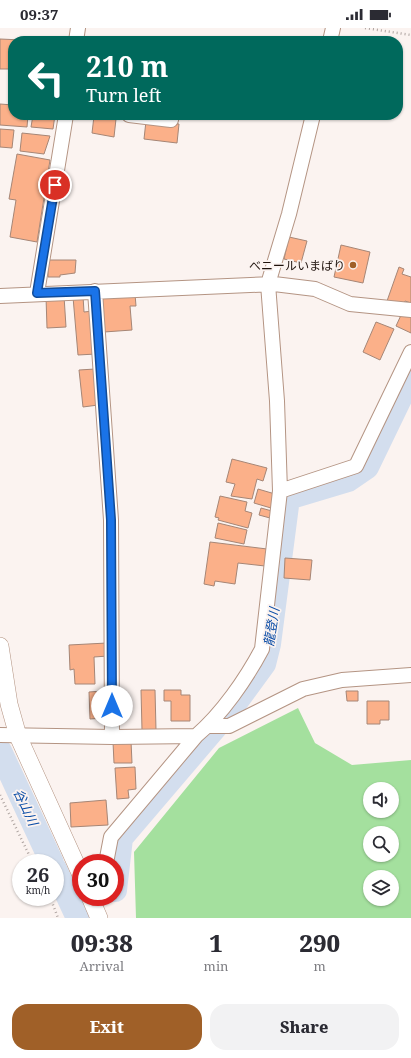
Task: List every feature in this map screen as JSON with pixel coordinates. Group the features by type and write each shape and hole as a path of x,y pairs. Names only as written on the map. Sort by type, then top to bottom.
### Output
{"street":[{"path":"37,293 65,120"},
{"path":"108,854 111,837 196,736 209,726 252,668 262,649 280,491 277,401 268,284 289,214 312,120"},
{"path":"0,296 37,293 268,284 315,289 350,304 411,310"},
{"path":"95,291 111,520 112,738"},
{"path":"280,491 356,466 411,352"},
{"path":"0,646 9,704 9,735 72,858"},
{"path":"209,726 229,726 303,689 311,687 342,680 411,676"},
{"path":"9,735 112,738 196,736"},
{"path":"94,906 99,918"}],"path":[{"path":"365,28 411,35"},
{"path":"0,795 29,854"},
{"path":"53,906 58,918"}],"green space":[{"path":"298,708 315,743 352,765 411,760 411,918 136,918 134,852 219,748"}],"building":[{"path":"0,39 8,39 8,69 0,69"},
{"path":"0,104 8,105 8,120 28,120 27,127 0,125"},
{"path":"32,120 54,120 53,129 31,127"},
{"path":"94,120 116,120 114,137 92,133"},
{"path":"146,121 179,124 177,143 144,139"},
{"path":"0,129 14,130 12,148 0,147"},
{"path":"22,133 50,136 44,154 20,151"},
{"path":"17,154 50,160 37,242 10,237 16,200 9,199"},
{"path":"289,237 307,241 301,263 284,259"},
{"path":"341,245 370,252 363,283 334,277"},
{"path":"48,260 76,260 75,273 60,275 60,277 48,277"},
{"path":"399,267 404,269 402,274 411,277 411,303 405,301 403,306 387,301"},
{"path":"135,294 136,306 130,306 132,330 104,332 102,297"},
{"path":"64,296 66,327 47,328 46,297"},
{"path":"83,296 84,312 93,311 96,354 78,355 73,297"},
{"path":"402,313 411,314 411,333 396,326"},
{"path":"376,322 394,329 380,360 363,352"},
{"path":"95,369 98,405 83,407 79,370"},
{"path":"232,459 267,468 263,481 257,479 252,499 231,496 235,484 226,482"},
{"path":"258,489 275,494 271,508 254,503"},
{"path":"220,496 247,502 245,511 252,513 248,528 218,520 219,518 215,517"},
{"path":"261,508 272,511 270,518 259,515"},
{"path":"218,523 247,530 244,544 215,538"},
{"path":"210,542 267,549 265,566 238,563 235,584 215,581 214,586 204,584"},
{"path":"285,558 312,560 310,580 284,578"},
{"path":"107,643 108,656 94,657 95,684 75,684 74,669 70,670 69,645"},
{"path":"141,690 155,690 156,730 142,730"},
{"path":"164,690 181,690 181,695 190,695 190,721 171,721 171,701 164,701"},
{"path":"103,691 104,718 90,719 89,692"},
{"path":"346,691 358,691 358,701 347,701"},
{"path":"367,701 389,701 389,720 380,720 380,724 367,724"},
{"path":"131,741 132,763 114,763 113,742"},
{"path":"135,767 136,789 128,790 129,798 117,799 115,768"},
{"path":"106,800 108,825 71,827 70,803"}],"waterway":[{"name":"龍登川","path":"119,854 121,838 231,709 264,664 269,644 288,498 348,480 367,467 411,376"},
{"name":"谷山川","path":"0,751 48,854"},
{"name":"谷山川","path":"64,888 78,918"}],"place":[{"name":"べニールいまばり","path":"353,265"}],"route":[{"path":"55,185 37,293 95,291 111,520 112,706"}]}
